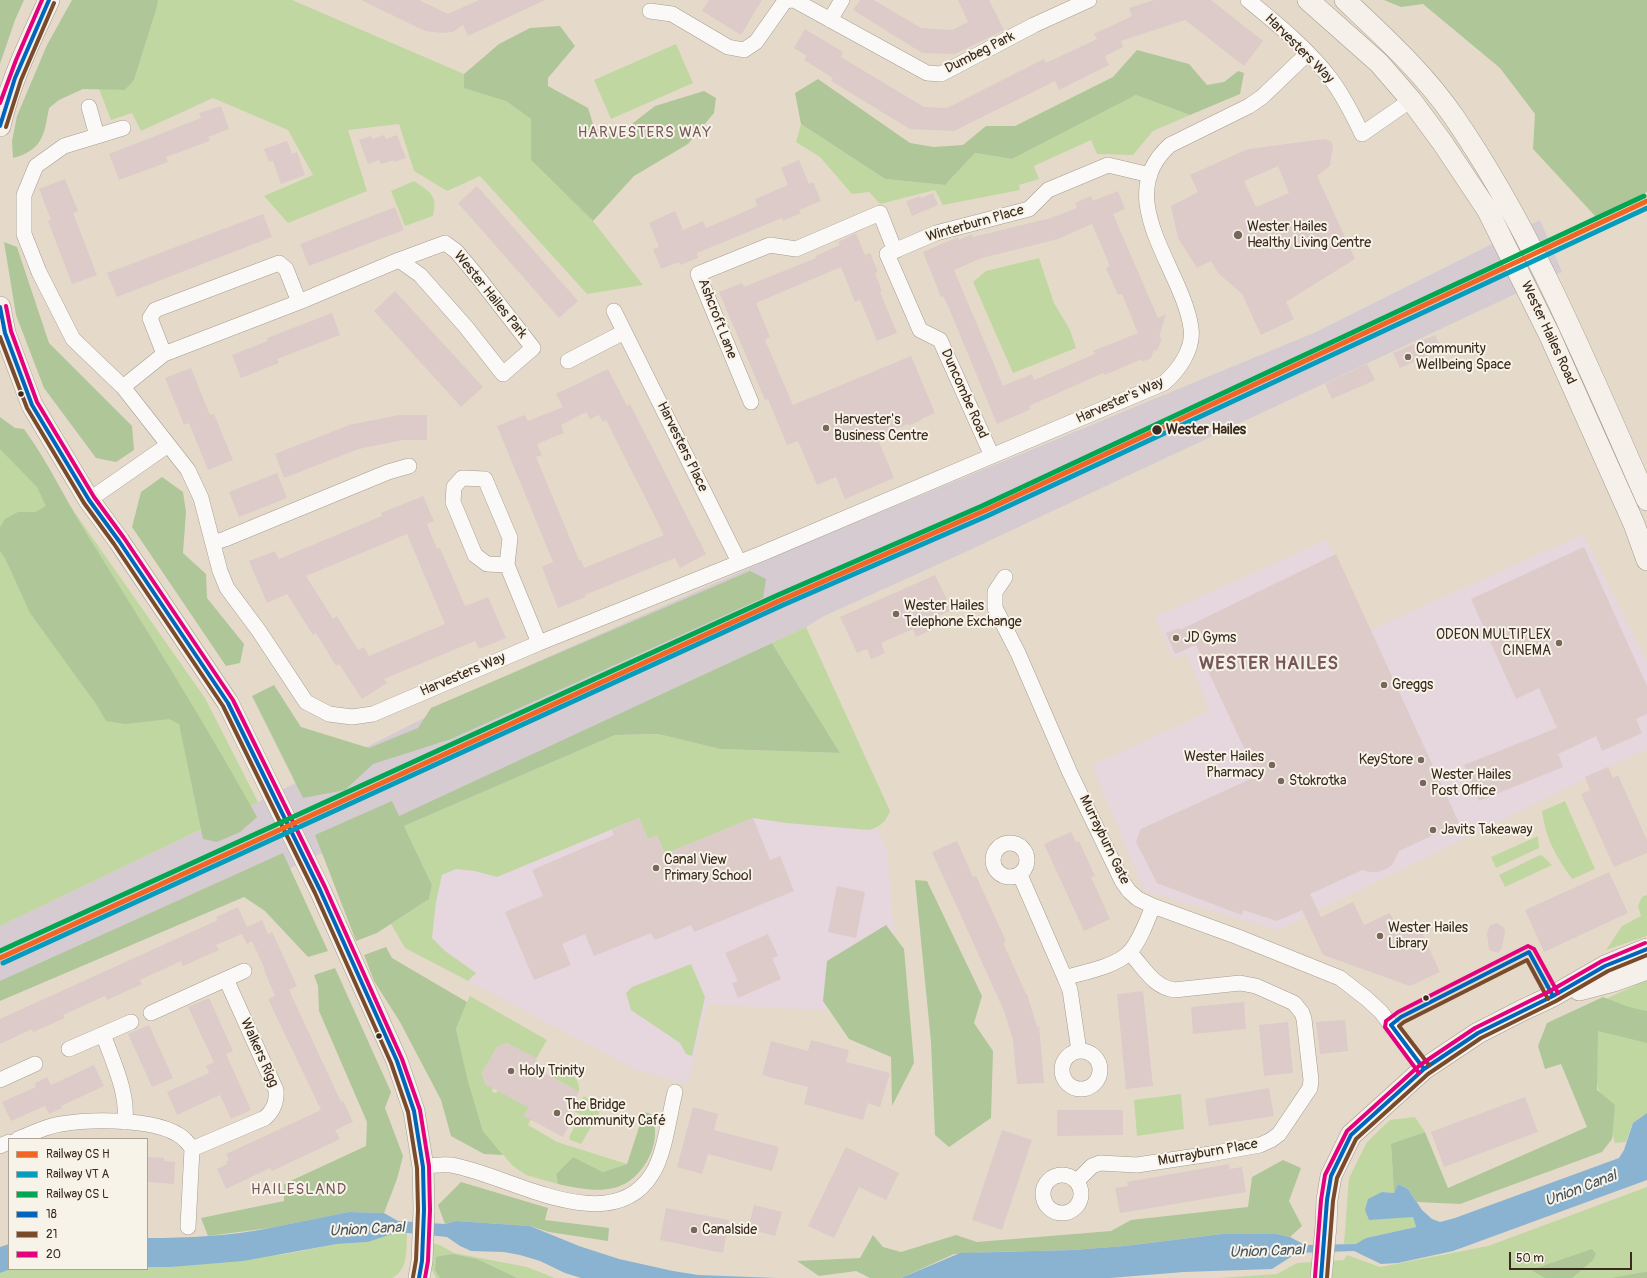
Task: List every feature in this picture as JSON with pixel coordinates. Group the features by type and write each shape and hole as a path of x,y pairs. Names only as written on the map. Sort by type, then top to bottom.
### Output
{"street":[{"path":"0,126 5,103 26,49 49,0"},
{"name":"Dumbeg Park","path":"650,11 672,14 728,47 744,50 756,42 784,1 792,0 926,73 941,74 1034,25 1089,0"},
{"path":"830,20 842,0"},
{"name":"Harvesters Way","path":"1248,0 1270,18 1330,78 1348,105 1362,134 1411,100"},
{"name":"Wester Hailes Road","path":"1308,0 1379,63 1411,100 1442,142 1488,211 1553,343 1634,524 1647,560"},
{"name":"Wester Hailes Road","path":"1345,0 1398,51 1430,86 1454,116 1508,203 1570,327 1647,500"},
{"name":"Harvester's Way","path":"792,540 1164,383 1175,374 1183,361 1189,346 1191,329 1186,308 1151,224 1147,208 1147,193 1150,175 1162,152 1170,145 1249,106 1262,97 1307,54"},
{"path":"1411,100 1430,86"},
{"path":"89,106 97,136"},
{"path":"123,128 64,146 36,166 24,195 24,234 39,272 72,339 123,387 188,470 201,498 213,542 225,539 390,478 409,466"},
{"name":"Winterburn Place","path":"891,253 936,234 1029,209 1048,190 1108,165 1150,175"},
{"name":"Ashcroft Lane","path":"751,402 698,274 770,245 796,248 880,213 891,253"},
{"name":"Wester Hailes Park","path":"123,387 164,354 299,302 399,260 445,243 456,251 477,276 533,348 503,374 466,327 420,275 399,260"},
{"name":"Duncombe Road","path":"891,253 920,330 940,340 992,456"},
{"path":"164,354 150,318 155,310 279,263 286,269 299,302"},
{"path":"0,307 5,333 32,405 89,500 124,548 228,704 320,890 397,1061 414,1111 424,1167 424,1210 420,1269"},
{"name":"Harvesters Place","path":"614,311 739,562"},
{"path":"568,361 624,332"},
{"path":"89,500 168,445"},
{"path":"507,565 487,564 475,555 453,502 454,486 462,478 485,479 510,538 507,565 539,643"},
{"name":"Harvesters Way","path":"213,542 220,571 227,588 259,631 306,702 329,714 352,717 373,714 539,643 792,540"},
{"name":"Murrayburn Gate","path":"1005,577 995,592 995,608 1018,653 1070,772 1122,881 1129,892 1138,899 1153,906 1238,937 1340,978 1381,1012 1424,1069"},
{"path":"1020,875 1070,990 1079,1051"},
{"path":"1065,978 1111,963 1129,952 1139,936 1153,906"},
{"path":"1321,1277 1327,1200 1331,1176 1351,1135 1424,1069 1478,1033 1553,996 1605,966 1647,949"},
{"name":"Murrayburn Place","path":"1077,1181 1092,1166 1100,1163 1137,1165 1260,1145 1279,1134 1310,1088 1311,1080 1304,1019 1302,1013 1294,1003 1256,986 1240,983 1174,990 1164,988 1155,983 1129,952"},
{"path":"1553,996 1616,980 1647,969"},
{"path":"151,1013 244,971"},
{"name":"Walkers Rigg","path":"192,1150 264,1118 271,1113 277,1098 276,1090 226,979"},
{"path":"70,1049 131,1022"},
{"path":"103,1034 121,1085 125,1104 125,1122"},
{"path":"0,1080 35,1064"},
{"path":"424,1167 442,1164 463,1168 532,1192 572,1202 598,1204 618,1200 641,1188 652,1175 658,1164 675,1092"},
{"path":"21,1138 59,1124 92,1120 143,1124 166,1129 187,1141 192,1150 188,1227"}],"shaded area":[{"path":"1540,220 1562,272 961,554 824,616 806,627 399,816 289,869 0,1000 0,926 258,802 523,668 806,543 1316,332"},
{"path":"1583,534 1647,662 1647,749 1278,930 1144,891 1092,765 1210,711 1186,653 1173,659 1155,617 1326,540 1370,630"},
{"name":"Canal View Primary School","path":"772,643 840,753 888,851 899,1014 707,1004 688,1084 637,1070 405,948 391,924 429,899 399,816"}],"green space":[{"path":"0,0 24,0 15,20 0,64"},
{"path":"72,0 158,0 134,80 125,90 83,89 59,100 49,108 43,134 36,146 31,151 13,158 12,141 17,116 47,45"},
{"path":"158,0 292,0 464,74 531,119 531,160 593,221 643,285 587,294 480,176 447,191 414,171 399,124 348,130 367,191 288,223 264,196 313,175 288,130 213,98 141,131 132,113 111,120 99,89 125,90 134,80"},
{"path":"1384,0 1647,0 1647,192 1596,217 1533,149 1535,114 1500,68 1423,4 1401,7"},
{"path":"560,26 575,46 548,78 548,86 588,108 594,127 606,134 620,133 655,106 704,91 716,98 714,113 688,144 634,176 593,221 531,160 531,119 506,101 464,88 464,74 499,44 530,28"},
{"path":"676,44 693,83 611,119 594,80"},
{"path":"1137,50 1189,64 1207,85 1224,82 1238,71 1244,73 1240,94 1190,115 1136,95 1012,159 975,153 945,185 885,179 801,124 795,93 818,79 910,143 934,147 963,145 986,126 1015,126 1113,77"},
{"path":"1136,95 1190,115 1153,131 1133,155 1097,154 1091,140 1034,166 1039,179 1019,185 1020,190 943,205 935,190 880,204 869,192 852,194 820,157 796,142 801,124 885,179 945,185 975,153 1012,159"},
{"path":"414,181 431,195 434,203 433,216 405,226 391,191"},
{"path":"4,242 17,247 49,343 132,426 134,450 116,462 96,458 44,388 16,315"},
{"path":"1039,258 1054,303 1070,330 1076,348 1013,373 973,282 986,271"},
{"path":"0,417 15,428 24,429 33,442 80,523 216,746 257,817 240,832 217,842 203,839 179,724 169,719 125,724 106,721 96,704 30,613 5,558 0,551 0,527 5,519 18,512 35,512 46,506 37,487 0,449"},
{"path":"0,427 28,446 205,698 258,802 0,926"},
{"path":"162,477 183,492 186,512 183,553 206,574 207,598 244,644 240,663 226,666 132,527 141,492"},
{"path":"750,571 766,579 763,598 451,739 373,764 345,790 303,798 252,696 274,685 301,727 369,748 418,728 431,708"},
{"path":"806,627 890,811 882,824 869,830 786,823 753,818 665,854 657,835 648,839 639,818 497,877 475,871 456,869 442,875 436,902 432,938 445,951 476,973 468,981 405,948 391,924 429,899 432,885 404,826 615,735 658,734 720,749 840,753 772,643"},
{"path":"772,643 840,753 720,749 658,734 615,735 404,826 432,885 429,899 377,933 356,941 315,835 392,801 399,816"},
{"path":"1565,801 1595,869 1572,879 1552,847 1546,831 1542,811"},
{"path":"1538,836 1539,848 1496,868 1491,857"},
{"path":"283,853 328,951 308,957 265,911 244,897 0,1001 0,981"},
{"path":"1540,855 1552,865 1505,887 1499,875"},
{"path":"915,880 927,881 982,996 974,1023 993,1051 991,1118 949,1147 935,1135 931,1042"},
{"path":"1647,895 1647,936 1606,950 1622,926 1641,916 1638,906 1642,897"},
{"path":"886,925 904,949 914,1063 892,1106 891,1057 849,1039 823,1001 827,961"},
{"path":"386,947 392,958 467,1002 456,1029 468,1081 483,1131 503,1155 484,1154 451,1136 441,1100 400,1022 374,981 364,955"},
{"path":"691,964 705,997 692,1056 686,1054 680,1043 631,1010 626,993 632,987"},
{"path":"335,968 391,1092 385,1108 403,1156 397,1179 384,1213 349,1212 270,1228 208,1236 201,1218 284,1201 284,1184 366,1146 367,1122 319,1011 318,986 314,975"},
{"path":"1647,980 1647,1113 1633,1123 1626,1142 1615,1143 1575,1013"},
{"path":"470,996 547,1040 536,1059 507,1043 497,1047 482,1073 485,1084 493,1088 492,1091 495,1093 499,1091 536,1095 524,1116 531,1119 528,1125 557,1142 627,1164 603,1172 573,1157 556,1174 558,1184 526,1175 511,1164 483,1131 468,1081 456,1029"},
{"path":"1603,997 1629,1007 1647,1011 1647,1043 1598,1031 1597,1090 1615,1105 1612,1139 1602,1152 1460,1204 1417,1202 1408,1189 1398,1184 1394,1193 1391,1144 1425,1132 1448,1188 1587,1127 1561,1064 1545,1069 1538,1046 1547,1023"},
{"path":"556,1064 576,1078 579,1086 579,1092 550,1076"},
{"path":"1181,1094 1184,1129 1137,1136 1134,1100"},
{"path":"584,1096 602,1108 581,1144 570,1140 569,1137 581,1115 574,1111"},
{"path":"644,1112 651,1114 655,1129 655,1138 651,1153 643,1167 634,1178 623,1185 600,1190 558,1184 556,1174 573,1157 603,1172 627,1164"},
{"path":"1415,1117 1425,1132 1391,1145 1394,1193 1382,1192 1365,1210 1367,1214 1413,1217 1416,1227 1366,1238 1357,1244 1344,1244 1349,1178 1367,1142 1390,1120"},
{"path":"1283,1160 1301,1168 1289,1201 1302,1226 1290,1237 1277,1234 1222,1234 1125,1246 1073,1250 954,1254 901,1278 870,1278 856,1271 819,1276 797,1261 860,1258 873,1235 883,1247 901,1252 956,1235 977,1242 1111,1231 1131,1220 1248,1207 1252,1177"},
{"path":"461,1182 548,1208 545,1220 609,1228 608,1241 549,1232 530,1226 456,1221 445,1224 438,1205"},
{"path":"1647,1187 1647,1278 1218,1278 1277,1274 1297,1263 1344,1260 1347,1255 1380,1267 1488,1246"},
{"path":"397,1232 407,1233 406,1258 401,1270 392,1278 0,1278 0,1273 8,1270 148,1270 148,1267 171,1267 286,1254 337,1244 368,1242"},
{"path":"432,1243 440,1245 454,1253 527,1267 555,1278 436,1278 432,1270"},
{"path":"1592,1249 1596,1254 1593,1260 1572,1278 1545,1278 1531,1270"},
{"path":"452,1254 477,1259 517,1278 440,1278 435,1270 436,1257"},
{"path":"1647,1272 1647,1278 1611,1278"}],"water":[{"name":"Union Canal","path":"1647,1113 1647,1180 1453,1251 1398,1263 1381,1264 1354,1251 1297,1253 1272,1269 1184,1272 1110,1278 901,1278 960,1253 1073,1250 1125,1246 1222,1234 1277,1234 1290,1237 1305,1245 1356,1244 1366,1238 1416,1227 1413,1217 1369,1220 1365,1210 1368,1199 1382,1192 1394,1193 1398,1184 1408,1189 1422,1210 1432,1219 1440,1222 1455,1218 1619,1158 1624,1150 1633,1123"},
{"name":"Union Canal","path":"349,1212 384,1213 398,1221 445,1224 456,1221 530,1226 579,1246 619,1259 673,1271 698,1275 777,1278 581,1278 565,1273 540,1261 520,1255 504,1252 471,1251 460,1246 447,1237 398,1232 368,1242 337,1244 243,1261 171,1267 148,1267 148,1238 224,1235 270,1228"},
{"path":"8,1244 8,1270 0,1273 0,1247"}],"building":[{"path":"361,0 419,0 448,14 479,0 545,0 468,36 463,25 453,32 442,33 425,31"},
{"path":"709,0 762,0 741,35 702,11"},
{"path":"860,0 874,0 921,28 952,30 968,22 958,0 989,0 1004,30 955,54 922,53 853,10"},
{"path":"1154,0 1211,0 1263,41 1244,66 1185,20 1121,41 1123,47 1105,56 1109,65 1059,90 1055,81 954,131 910,129 831,81 833,78 804,60 807,56 794,48 805,29 843,52 841,57 924,107 947,108 1044,59 1046,63 1097,39 1094,34 1132,16 1129,8"},
{"path":"221,106 229,129 208,137 210,141 166,157 168,162 119,180 109,154 201,118 199,113"},
{"path":"384,135 386,139 397,135 406,158 381,164 379,160 368,164 359,140 371,136 372,139"},
{"name":"Wester Hailes Healthy Living Centre","path":"1324,139 1331,141 1333,146 1330,166 1317,176 1355,259 1286,302 1294,319 1261,335 1242,294 1218,273 1211,261 1197,268 1178,238 1171,206 1198,192 1190,175 1249,149","holes":["1278,166 1289,193 1256,207 1244,181"]},
{"path":"287,141 292,154 297,152 305,175 281,184 273,161 269,162 264,149"},
{"path":"799,160 809,184 813,182 821,201 799,210 801,213 783,221 782,218 697,253 698,258 680,265 679,262 661,269 653,249 659,247 649,223 675,211 683,230 703,221 706,228 737,215 757,206 755,199 788,185 781,168"},
{"path":"65,179 78,211 73,213 97,275 72,284 48,221 51,220 39,189"},
{"path":"477,186 578,301 559,318 458,203"},
{"path":"1118,191 1125,209 1113,214 1158,318 1166,314 1159,337 1162,338 1157,351 1154,350 1151,358 1142,362 1142,359 1105,375 1103,373 1029,406 1031,409 997,424 948,306 943,296 941,297 923,252 958,237 959,240 972,234 973,237 1051,218 1077,208 1075,203 1091,196 1093,201","holes":["1092,224 1110,266 1106,268 1118,295 1122,294 1138,333 1093,351 1095,354 1034,380 1032,374 1003,386 954,270 982,258 1058,239"]},
{"path":"933,193 938,205 912,216 906,201 920,196 921,198"},
{"path":"395,207 404,230 309,266 300,244"},
{"path":"263,214 272,237 117,297 107,273"},
{"path":"856,233 865,255 870,253 878,272 875,273 882,291 880,292 897,333 877,341 860,300 855,302 841,267 756,303 770,337 765,340 793,405 911,356 935,413 908,426 908,424 877,437 894,478 845,499 836,477 817,485 798,441 787,445 768,399 765,400 719,292 742,283 744,287 816,258 815,256 840,245 838,242"},
{"path":"395,291 483,387 461,407 374,311"},
{"path":"332,313 340,335 277,359 279,363 241,378 232,355 268,341 267,338"},
{"path":"1435,335 1442,349 1400,368 1393,353"},
{"path":"1367,364 1375,380 1332,399 1325,384"},
{"path":"191,368 210,415 214,414 233,460 208,470 189,423 184,425 165,378"},
{"path":"608,369 627,406 630,404 706,554 680,568 675,558 585,595 586,597 558,608 542,567 553,562 497,426 525,415 528,421 563,407 556,394","holes":["586,412 590,419 599,415 603,422 606,420 664,535 584,568 581,560 579,560 536,457 542,455 537,444 564,433 561,425"]},
{"path":"399,415 427,415 427,440 402,440 359,449 284,478 275,454 349,425"},
{"path":"277,473 287,498 239,517 229,492"},
{"path":"423,496 434,521 427,524 437,549 440,548 465,606 488,597 506,638 479,649 475,641 384,679 387,683 362,699 339,664 336,666 316,633 313,635 287,594 267,603 249,561 275,551 279,559 382,516 381,513","holes":["407,534 445,624 369,656 364,647 358,650 337,616 333,619 306,576"]},
{"name":"ODEON MULTIPLEX CINEMA","path":"1584,547 1647,686 1647,714 1636,719 1642,733 1602,751 1596,736 1558,754 1563,767 1479,801 1464,765 1557,728 1539,688 1516,699 1471,599"},
{"path":"1336,554 1459,823 1399,851 1392,865 1386,869 1378,872 1362,870 1310,894 1321,917 1353,902 1364,925 1390,913 1401,935 1419,926 1440,972 1410,986 1323,955 1302,910 1277,921 1243,910 1242,915 1157,883 1136,842 1141,829 1257,776 1196,645 1175,654 1166,633 1179,628 1180,630"},
{"name":"Wester Hailes Telephone Exchange","path":"935,575 952,610 927,621 931,630 916,637 913,629 881,643 885,653 871,659 867,649 857,653 840,617"},
{"path":"1608,767 1613,778 1618,775 1647,840 1647,853 1614,867 1581,794 1590,790 1585,777"},
{"path":"639,818 648,839 657,835 665,854 753,818 770,860 780,856 794,891 694,932 691,925 655,940 651,933 594,956 585,934 562,944 571,965 534,980 505,912 543,896 532,870 614,835 612,830"},
{"path":"1071,832 1076,842 1079,841 1095,876 1091,877 1110,919 1084,931 1044,844"},
{"path":"957,841 973,877 976,876 1006,941 1003,943 1027,994 1037,1027 1039,1026 1044,1083 1017,1084 1013,1040 1004,1011 932,852"},
{"path":"1609,872 1628,913 1544,952 1525,910"},
{"path":"837,886 865,892 856,938 828,932"},
{"path":"238,907 247,927 262,920 268,934 272,932 297,986 289,990 341,1102 343,1101 353,1122 335,1130 340,1139 272,1171 270,1168 226,1189 217,1169 227,1164 226,1162 229,1160 226,1154 321,1110 268,999 275,996 252,941 247,944 242,934 216,945 219,950 183,966 181,961 140,980 142,984 107,1000 105,996 63,1015 65,1018 33,1032 32,1029 0,1044 0,1019 218,920 216,917"},
{"path":"1497,923 1505,930 1502,948 1498,953 1489,950 1487,933 1490,925"},
{"path":"768,934 778,956 772,958 781,979 738,998 732,983 738,981 725,953"},
{"path":"1143,991 1153,1086 1126,1089 1117,994"},
{"path":"209,998 233,1051 226,1054 251,1110 231,1119 220,1095 177,1115 167,1092 209,1073 206,1066 214,1062 188,1007"},
{"path":"1244,1002 1246,1029 1193,1034 1191,1007"},
{"path":"1345,1020 1348,1051 1320,1054 1316,1022"},
{"path":"1288,1022 1293,1073 1264,1076 1259,1025"},
{"path":"149,1025 173,1078 152,1087 128,1034"},
{"path":"811,1040 849,1050 846,1062 890,1073 880,1107 868,1103 863,1120 804,1104 808,1087 762,1075 771,1041 808,1051"},
{"path":"507,1043 536,1058 539,1070 579,1092 568,1112 574,1116 563,1137 524,1116 529,1108 485,1084 482,1073 497,1047"},
{"path":"94,1065 104,1086 61,1106 62,1108 49,1114 45,1106 11,1121 2,1102 36,1087 35,1083 47,1077 51,1085"},
{"path":"1269,1088 1274,1116 1209,1126 1205,1099"},
{"path":"1525,1097 1538,1132 1444,1167 1431,1132"},
{"path":"693,1107 718,1114 714,1130 779,1147 772,1171 708,1154 702,1174 677,1167"},
{"path":"1057,1110 1123,1110 1123,1135 1057,1136"},
{"path":"1002,1130 1032,1140 1002,1230 972,1220"},
{"path":"846,1147 899,1173 886,1200 859,1187 834,1238 808,1226"},
{"path":"148,1157 164,1158 164,1161 175,1162 174,1184 148,1182"},
{"path":"1229,1164 1230,1169 1242,1167 1246,1192 1120,1213 1115,1188 1128,1186 1127,1182"},
{"path":"754,1205 782,1212 775,1236 748,1229"},
{"name":"Canalside","path":"666,1208 729,1220 723,1253 660,1240"}],"transit line":[{"name":"20","path":"0,103 16,60 42,0"},
{"name":"18","path":"0,126 15,78 49,0"},
{"name":"21","path":"6,127 21,80 54,3"},
{"path":"0,951 778,595 982,506 1644,196"},
{"path":"0,958 781,600 984,511 1647,201"},
{"path":"3,963 783,605 987,516 1647,208"},
{"name":"20","path":"6,306 11,331 37,402 94,497 124,538 233,700 325,887 402,1059 420,1110 429,1166 430,1210 428,1261 425,1278"},
{"name":"18","path":"0,307 5,333 32,405 89,500 119,541 228,703 320,890 397,1061 414,1111 423,1167 424,1210 422,1261 419,1278"},
{"name":"21","path":"0,337 27,408 84,503 114,544 223,706 315,893 391,1063 408,1112 417,1168 418,1210 416,1260 413,1277"},
{"name":"20","path":"1315,1277 1321,1200 1325,1175 1347,1131 1420,1065 1475,1028 1550,991 1602,961 1645,943"},
{"name":"20","path":"1419,1073 1385,1027 1386,1021 1398,1012 1528,946 1534,949 1558,993"},
{"name":"18","path":"1321,1278 1327,1200 1331,1176 1351,1135 1424,1069 1478,1033 1553,996 1605,966 1647,949"},
{"name":"18","path":"1424,1069 1391,1025 1401,1017 1529,952 1553,996"},
{"name":"21","path":"1327,1278 1333,1201 1337,1178 1356,1139 1428,1074 1481,1038 1556,1001 1608,971 1647,955"},
{"name":"21","path":"1429,1065 1399,1026 1404,1022 1527,960 1548,999"}],"place":[{"name":"Wester Hailes Healthy Living Centre","path":"1238,235"},
{"name":"Community Wellbeing Space","path":"1408,357"},
{"name":"Harvester's Business Centre","path":"826,428"},
{"name":"Wester Hailes","path":"1157,430"},
{"name":"Wester Hailes Telephone Exchange","path":"896,614"},
{"name":"JD Gyms","path":"1176,638"},
{"name":"ODEON MULTIPLEX CINEMA","path":"1559,643"},
{"name":"Greggs","path":"1384,685"},
{"name":"KeyStore","path":"1421,760"},
{"name":"Wester Hailes Pharmacy","path":"1272,765"},
{"name":"Stokrotka","path":"1281,781"},
{"name":"Wester Hailes Post Office","path":"1423,783"},
{"name":"Javits Takeaway","path":"1433,830"},
{"name":"Canal View Primary School","path":"656,868"},
{"name":"Wester Hailes Library","path":"1380,936"},
{"name":"Holy Trinity","path":"511,1071"},
{"name":"The Bridge Community Café","path":"557,1113"},
{"name":"Canalside","path":"694,1230"}],"district":[{"name":"HARVESTERS WAY","path":"645,133"},
{"name":"WESTER HAILES","path":"1269,664"},
{"name":"HAILESLAND","path":"299,1190"}]}
